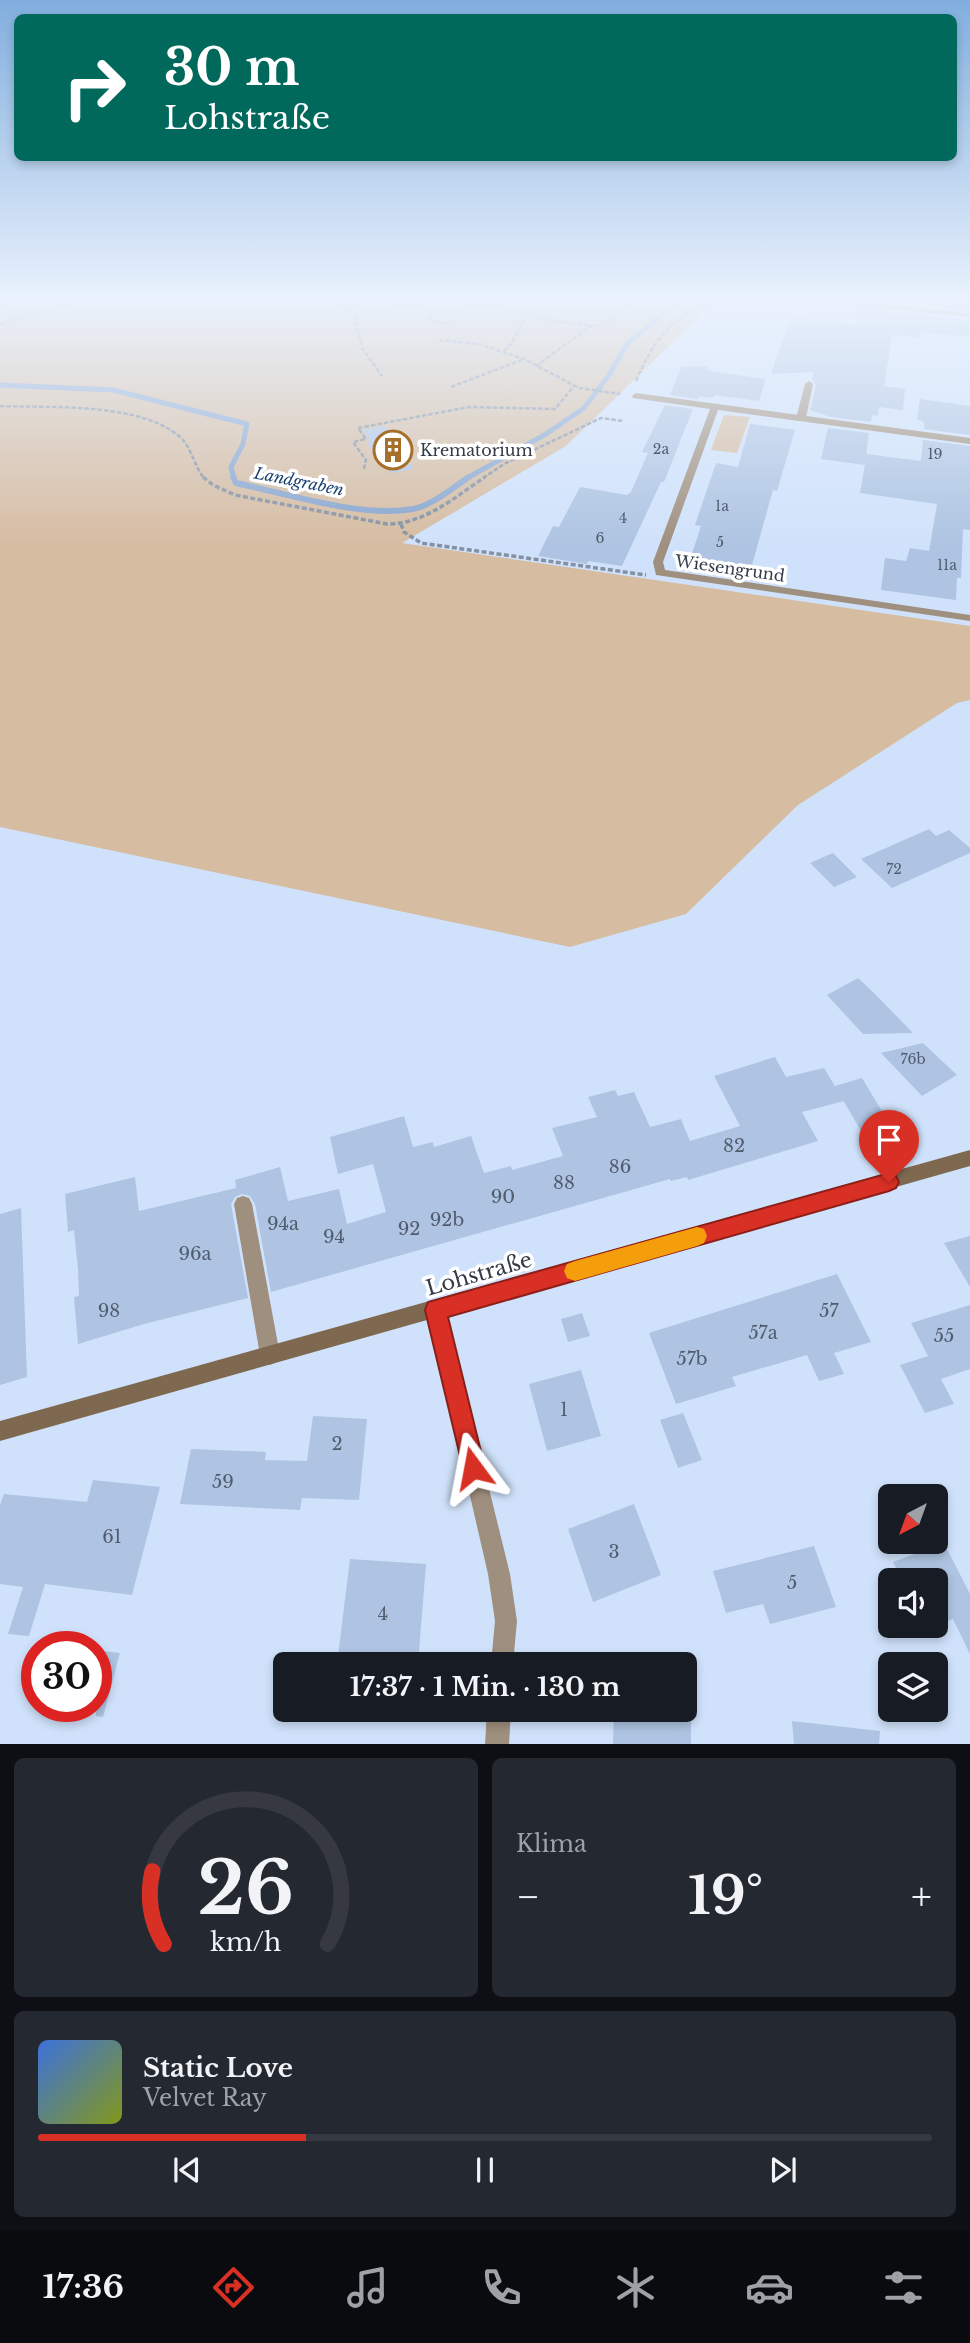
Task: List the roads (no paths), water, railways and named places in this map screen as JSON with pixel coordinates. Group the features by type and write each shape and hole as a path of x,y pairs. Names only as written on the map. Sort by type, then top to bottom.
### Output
{"main road":[{"name":"Lohstraße","path":"0,1431 970,1158"}],"street":[{"path":"802,418 808,384"},
{"path":"636,396 970,441"},
{"name":"Wiesengrund","path":"715,406 658,562 660,573 970,618"},
{"path":"243,1204 270,1355"},
{"path":"436,1310 499,1574 506,1621 503,1652"},
{"path":"496,1744 498,1722"}],"waterway":[{"name":"Landgraben","path":"467,478 546,434 584,408 603,383"},
{"name":"Landgraben","path":"0,385 113,390 247,424 243,444 231,467 234,478"},
{"name":"Landgraben","path":"233,477 236,483 324,504 392,511 428,504 469,477"}],"place":[{"name":"Krematorium","path":"393,450"}]}
